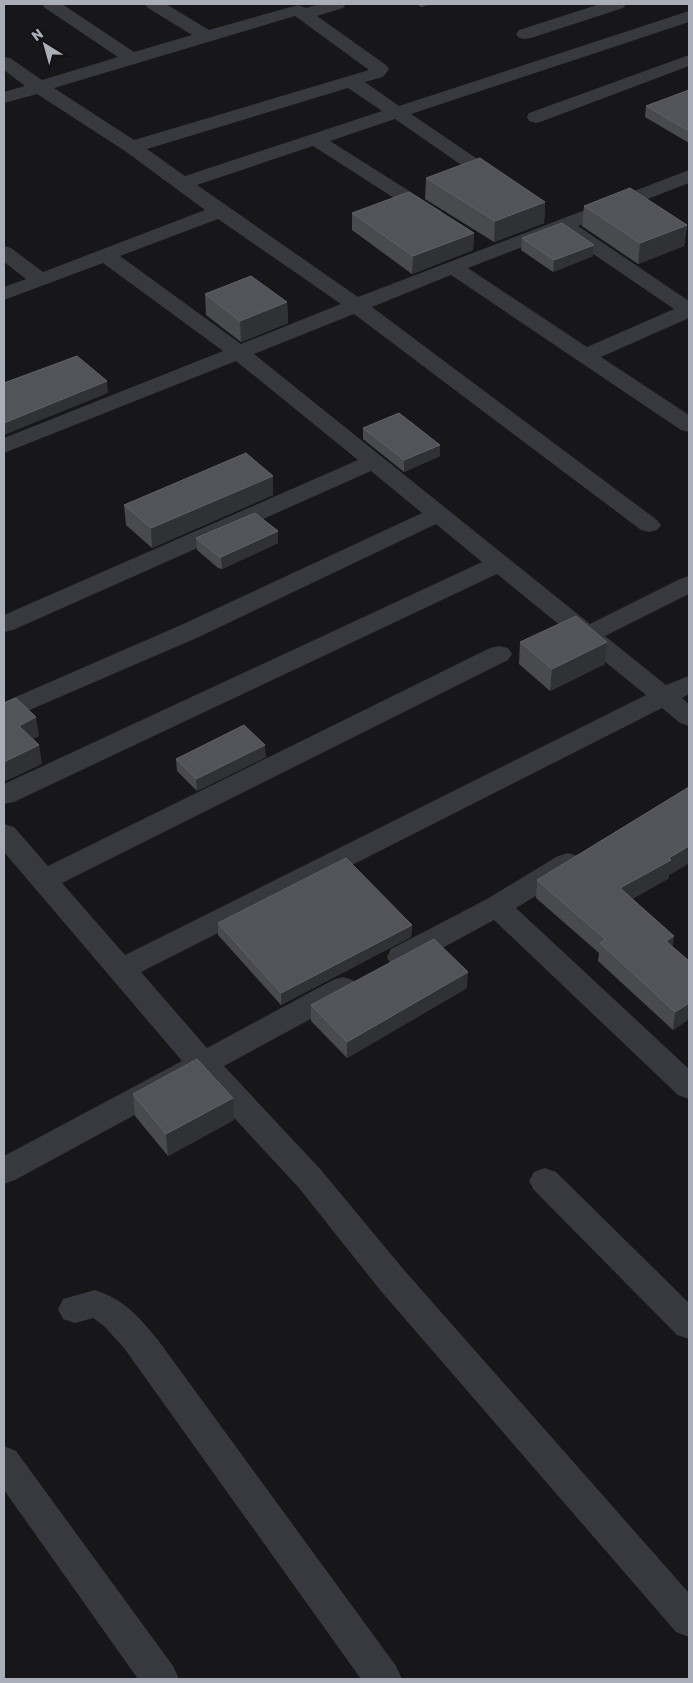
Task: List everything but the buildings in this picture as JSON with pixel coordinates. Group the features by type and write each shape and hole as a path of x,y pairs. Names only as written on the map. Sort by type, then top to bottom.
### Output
{"street":[{"path":"51,4 132,59"},
{"path":"154,4 207,36"},
{"path":"4,98 38,86 297,9 337,4"},
{"path":"525,34 617,4"},
{"path":"132,147 377,73 380,69 297,9"},
{"path":"183,183 689,16"},
{"path":"536,117 689,60"},
{"path":"4,62 132,147 220,211 356,305 649,525"},
{"path":"351,81 515,192"},
{"path":"314,139 452,226"},
{"path":"4,446 453,267 484,246 554,219 689,176"},
{"path":"4,294 220,211"},
{"path":"554,219 689,310"},
{"path":"4,252 41,280"},
{"path":"105,255 238,352 689,717"},
{"path":"453,267 689,426"},
{"path":"585,356 689,310"},
{"path":"4,624 374,462"},
{"path":"4,712 190,630 438,514"},
{"path":"4,796 498,564"},
{"path":"588,635 689,584"},
{"path":"44,880 499,654"},
{"path":"120,970 689,684"},
{"path":"4,834 202,1063 310,1179 392,1280 689,1620"},
{"path":"4,1171 497,906 589,850"},
{"path":"497,906 689,1087"},
{"path":"545,1181 689,1325"},
{"path":"75,1309 93,1304 103,1308 118,1319 146,1350 383,1679"},
{"path":"4,1462 160,1679"}]}
